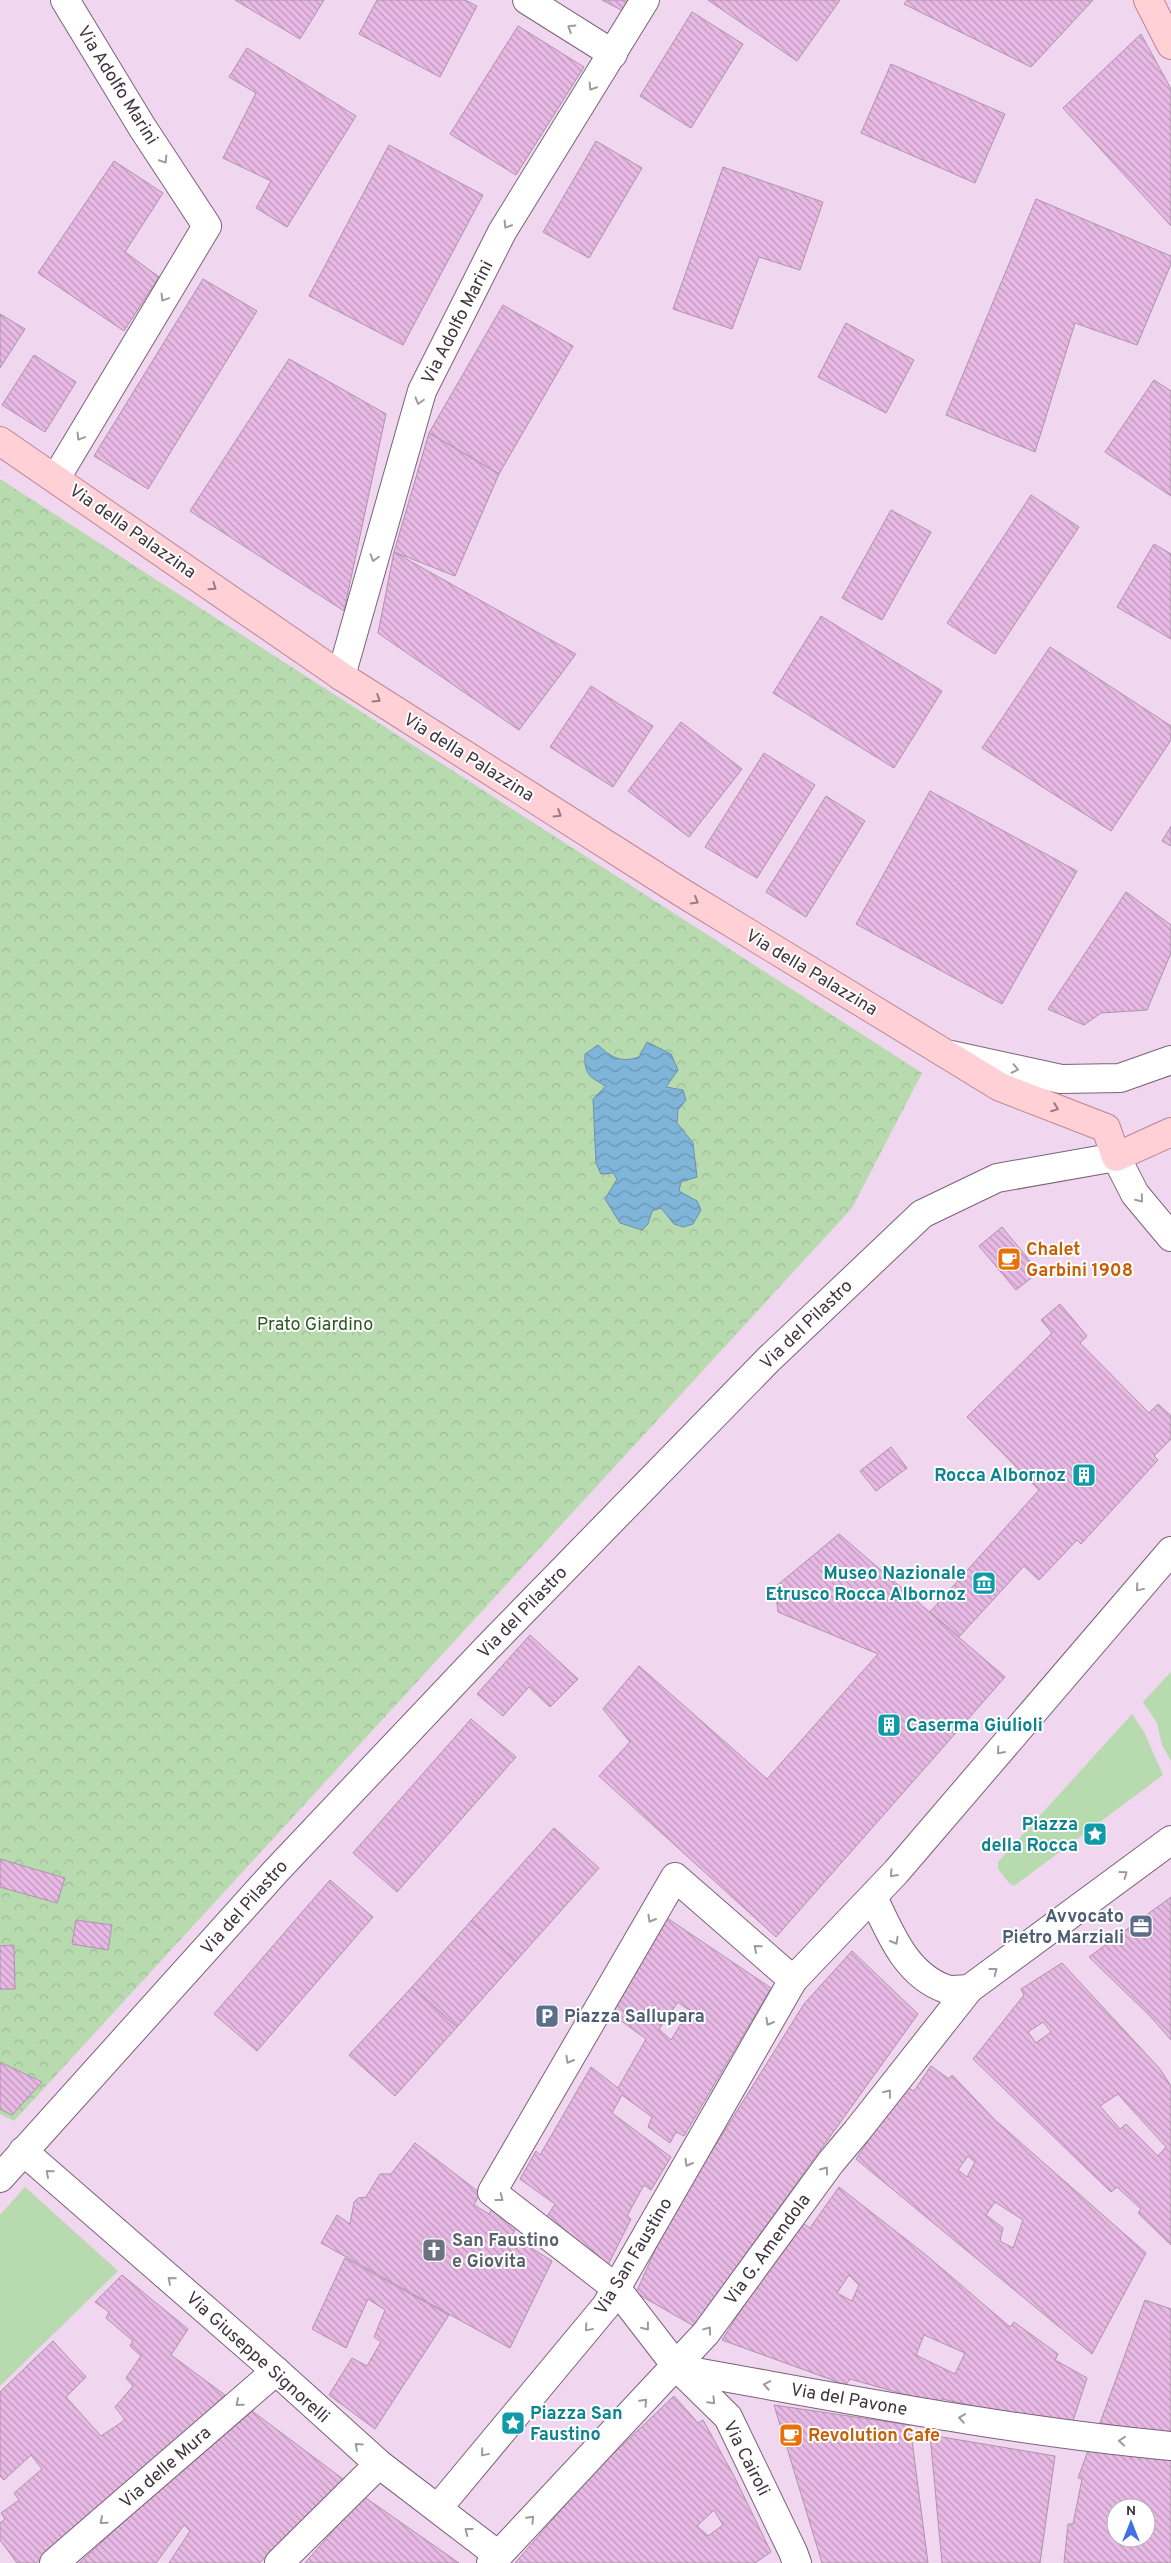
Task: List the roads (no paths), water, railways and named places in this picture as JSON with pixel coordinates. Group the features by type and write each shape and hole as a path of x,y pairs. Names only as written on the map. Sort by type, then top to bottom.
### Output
{"main road":[{"path":"1148,0 1171,45"},
{"name":"Via della Palazzina","path":"0,441 341,676 681,892 1000,1087 1106,1128 1116,1157"},
{"path":"1116,1157 1171,1132"}],"street":[{"name":"Via Adolfo Marini","path":"56,478 207,226 142,127 65,0"},
{"path":"527,0 613,54"},
{"name":"Via Adolfo Marini","path":"341,676 422,391 502,232 645,0"},
{"name":"Via della Palazzina","path":"950,1055 1061,1079 1120,1078 1171,1060"},
{"path":"1116,1157 1135,1194 1171,1237"},
{"name":"Via del Pilastro","path":"0,2178 12,2155 276,1871 487,1648 769,1359 922,1214 997,1178 1116,1157"},
{"path":"494,2559 677,2367 616,2288 492,2192 676,1877 793,1980 873,1898 1171,1551"},
{"path":"873,1898 895,1943 917,1973 947,1990 969,1989 1171,1840"},
{"name":"Via San Faustino","path":"438,2508 606,2306 793,1980"},
{"name":"Via G. Amendola","path":"677,2367 706,2333 830,2162 858,2131 969,1989"},
{"name":"Via Giuseppe Signorelli","path":"12,2155 276,2372 379,2464 438,2508 494,2559"},
{"name":"Via del Pavone","path":"677,2367 695,2372 1062,2435 1171,2446"},
{"name":"Via Cairoli","path":"677,2367 728,2417 789,2559"},
{"name":"Via delle Mura","path":"54,2563 276,2372"},
{"path":"279,2563 379,2464"}],"water":[{"path":"647,1042 671,1054 678,1070 666,1087 683,1090 686,1100 678,1110 677,1123 693,1143 697,1177 681,1182 679,1191 697,1201 701,1210 693,1224 683,1227 674,1224 661,1208 652,1211 648,1224 642,1230 620,1223 605,1199 617,1179 613,1173 601,1174 596,1163 593,1099 606,1086 595,1080 587,1071 585,1054 598,1045 617,1058 633,1059 639,1057"}],"place":[{"name":"Chalet Garbini 1908","path":"1009,1259"},
{"name":"Rocca Albornoz","path":"1084,1475"},
{"name":"Museo Nazionale Etrusco Rocca Albornoz","path":"984,1583"},
{"name":"Caserma Giulioli","path":"889,1725"},
{"name":"Piazza della Rocca","path":"1095,1834"},
{"name":"Avvocato Pietro Marziali","path":"1141,1926"},
{"name":"Piazza Sallupara","path":"547,2016"},
{"name":"San Faustino e Giovita","path":"434,2250"},
{"name":"Piazza San Faustino","path":"513,2423"},
{"name":"Revolution Cafe","path":"791,2435"}],"park label":[{"name":"Prato Giardino","path":"315,1324"}]}
